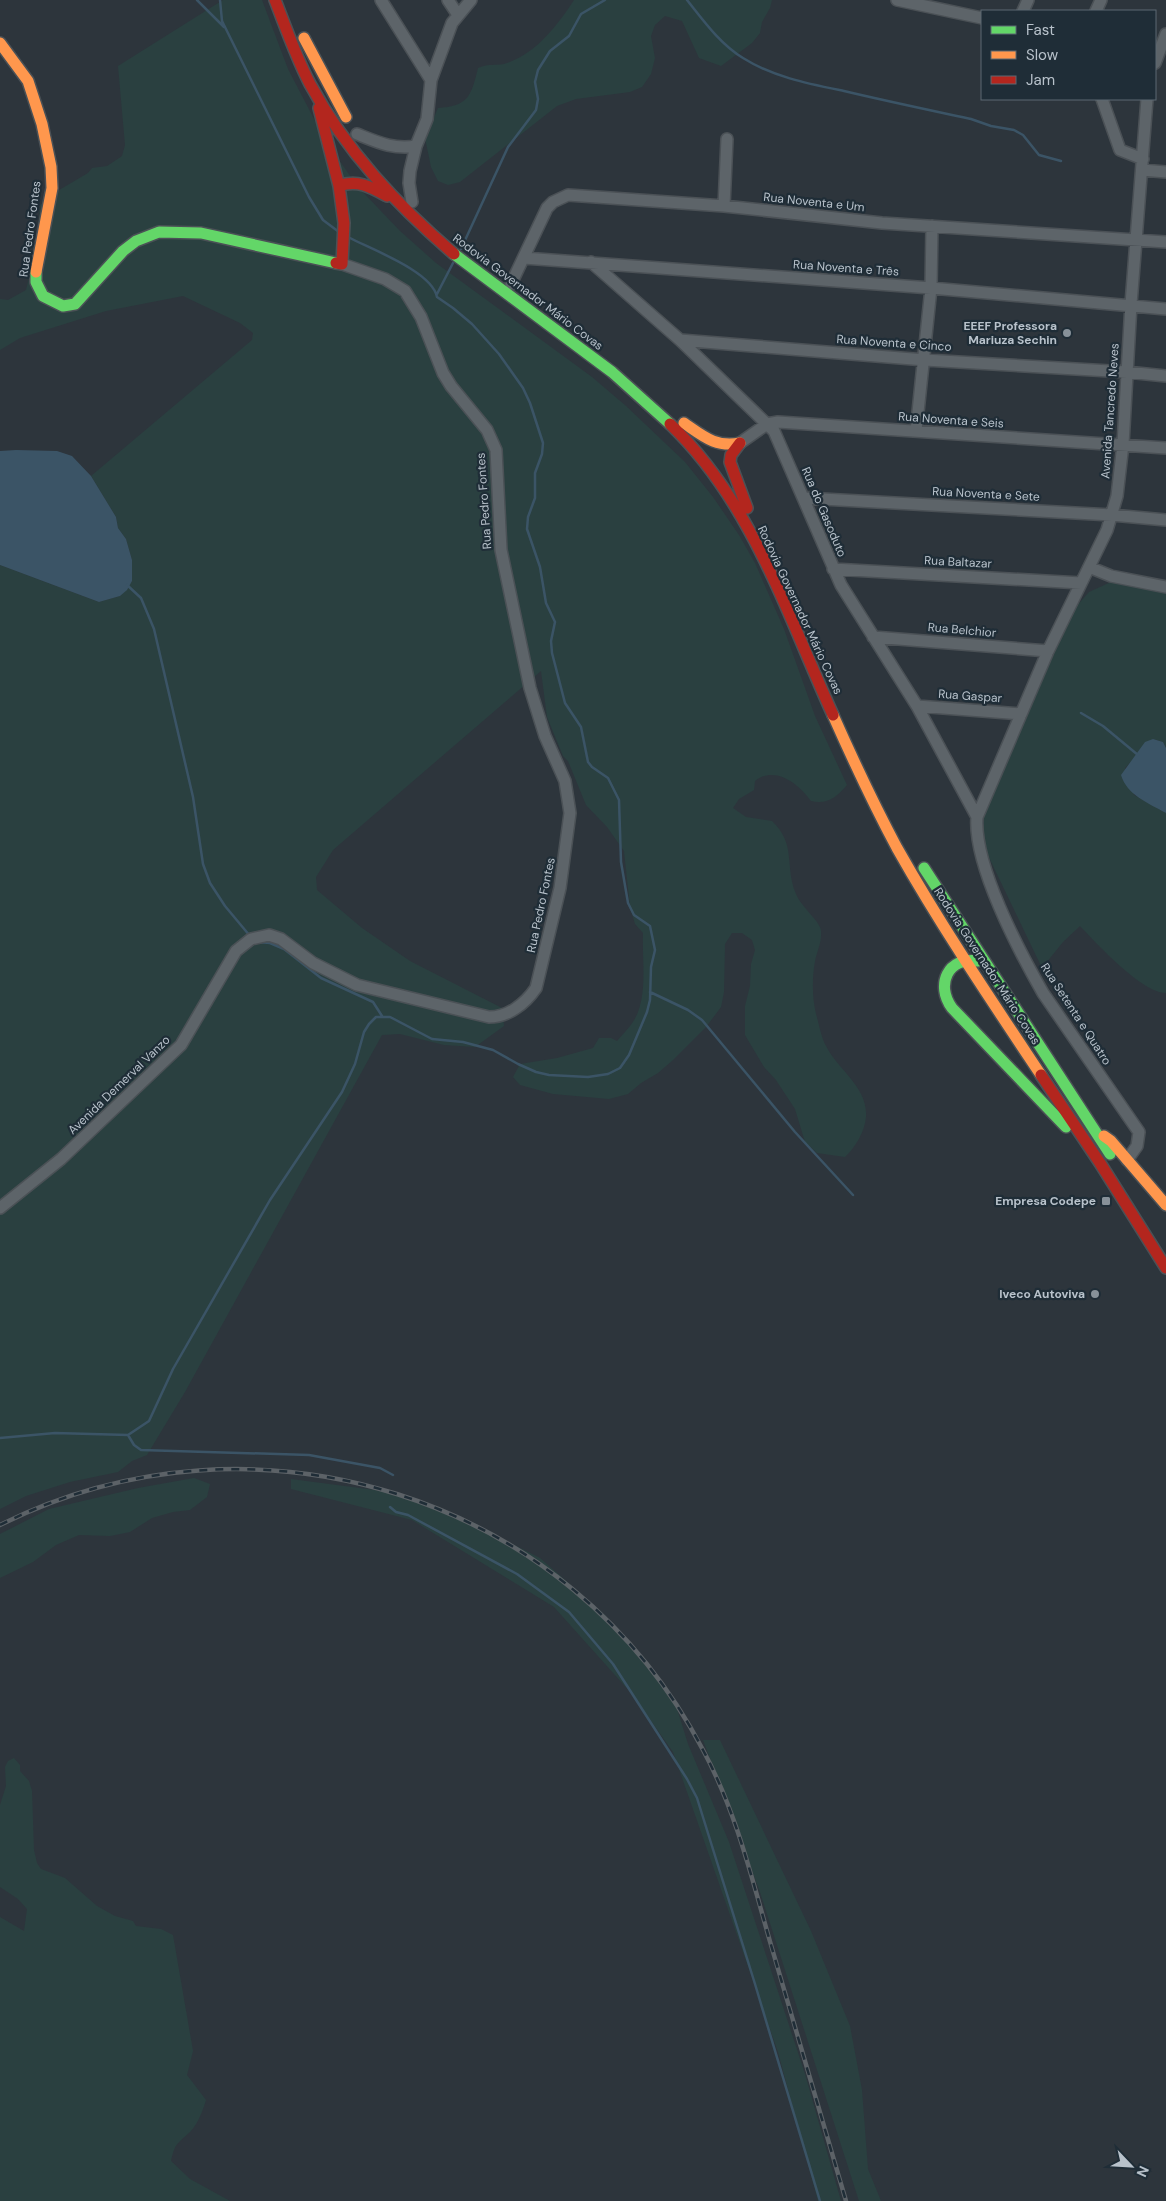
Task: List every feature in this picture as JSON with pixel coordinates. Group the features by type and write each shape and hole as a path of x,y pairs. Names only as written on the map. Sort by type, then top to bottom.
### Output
{"main road":[{"name":"Rodovia Governador Mário Covas","path":"275,0 316,93 348,142 398,202 446,247 639,394 712,470 737,508 764,558 861,779 899,851 965,960 1138,1220 1166,1268"},
{"name":"Rodovia Governador Mário Covas","path":"298,25 344,115 382,169 412,202 511,284 634,376 684,423 718,465 748,510 770,550 880,787"},
{"name":"Rua Pedro Fontes","path":"0,43 28,81 42,124 51,167 52,188 36,273 36,282 43,296 62,306 75,304 123,251 136,241 159,232 201,233 342,264"},
{"path":"316,93 339,186 344,223 342,264"},
{"path":"339,186 356,181 372,187 398,202"},
{"path":"684,423 719,445 729,446 740,443"},
{"path":"740,443 731,455 730,462 748,510"},
{"name":"Rodovia Governador Mário Covas","path":"915,854 1118,1167"},
{"path":"989,966 974,960 965,960 952,968 946,978 943,989 946,999 952,1008 1056,1119 1083,1138"},
{"path":"1097,1134 1111,1141 1166,1205"}],"street":[{"path":"381,0 431,80"},
{"path":"448,0 458,15"},
{"path":"412,202 409,177 416,146 427,119 431,80 448,32 458,15 471,0"},
{"path":"897,0 981,18"},
{"path":"946,11 950,0"},
{"path":"1156,60 1166,34"},
{"path":"1102,100 1120,150 1142,164 1166,172"},
{"path":"1142,164 1147,100"},
{"path":"357,134 390,146 402,148 416,146"},
{"path":"724,206 727,139"},
{"name":"Avenida Tancredo Neves","path":"977,817 1048,651 1112,515 1117,496 1123,444 1142,164"},
{"name":"Rua Noventa e Um","path":"511,284 547,208 553,202 568,195 724,206 932,226 1136,238 1166,242"},
{"path":"916,432 931,288 932,226"},
{"name":"Rua Noventa e Três","path":"524,258 931,288 1131,304 1166,309"},
{"name":"Rua do Gasoduto","path":"591,262 680,340 767,424 778,439 833,569 917,706 977,817"},
{"name":"Rua Pedro Fontes","path":"251,939 269,935 280,939 313,963 357,985 489,1017 503,1016 510,1013 527,998 538,983 560,888 569,828 570,806 565,781 545,736 530,688 501,550 496,450 492,438 444,373 421,317 405,291 385,279 342,264"},
{"name":"Rua Noventa e Cinco","path":"680,340 925,360 1166,376"},
{"name":"Rua Noventa e Seis","path":"767,424 778,422 1166,448"},
{"path":"740,443 767,424"},
{"name":"Rua Noventa e Sete","path":"804,498 1112,515 1166,520"},
{"path":"1089,567 1111,576 1166,588"},
{"name":"Rua Baltazar","path":"833,569 1081,583"},
{"name":"Rua Belchior","path":"873,637 1048,651"},
{"name":"Rua Gaspar","path":"917,706 1021,714"},
{"name":"Rua Setenta e Quatro","path":"977,817 977,839 988,876 1030,970 1043,993 1139,1132 1138,1146 1127,1160"},
{"name":"Avenida Demerval Vanzo","path":"0,1208 61,1159 181,1045 236,952 251,939"}],"green space":[{"path":"223,0 262,0 288,69 325,140 358,187 400,231 436,263 592,377 626,406 685,462 713,497 739,535 755,563 784,629 815,716 847,785 831,799 817,802 811,801 793,783 778,776 770,775 755,781 754,790 739,799 733,808 746,817 772,821 785,838 796,894 821,931 814,967 813,988 821,1035 831,1055 851,1079 862,1097 866,1117 859,1139 845,1157 817,1153 805,1142 795,1109 776,1080 764,1067 745,1035 745,1006 755,950 752,940 742,933 732,933 725,944 724,992 721,1007 706,1027 673,1060 628,1094 609,1099 553,1094 520,1085 513,1077 520,1064 557,1058 593,1048 599,1038 611,1038 617,1041 636,1016 641,1003 643,983 643,933 635,924 630,907 624,851 607,827 586,805 568,761 563,756 547,717 541,671 333,850 316,877 317,890 362,928 410,961 502,1008 504,1026 475,1047 444,1045 400,1034 382,1035 185,1392 147,1455 132,1461 118,1472 70,1482 26,1496 0,1509 0,565 99,602 120,596 132,581 132,560 126,539 118,528 116,517 91,476 252,340 253,333 240,323 183,296 106,311 20,338 0,350 0,299 8,300 26,290 36,249 40,205 49,196 88,173 92,168 107,166 122,156 125,145 118,66"},
{"path":"574,0 772,0 762,22 760,33 752,43 721,66 699,58 682,21 665,16 655,25 651,36 655,58 651,74 642,87 630,92 576,99 557,106 460,182 448,185 438,181 431,167 425,138 438,108 456,105 467,98 473,86 478,68 504,64 515,60 535,47 553,29"},
{"path":"1111,582 1144,585 1166,594 1166,748 1163,742 1153,739 1125,768 1134,795 1166,813 1166,993 1156,991 1132,976 1080,926 1063,942 1042,968 983,845 984,817 990,795 1075,608 1089,592"},
{"path":"194,1478 210,1484 207,1497 190,1510 173,1512 152,1518 130,1532 110,1536 79,1535 56,1545 33,1562 0,1578 0,1534 49,1509 138,1488"},
{"path":"291,1479 390,1492 471,1523 540,1558 605,1615 674,1699 688,1744 729,1842 805,2074 841,2201 818,2201 778,2052 673,1752 632,1694 554,1607 412,1520 291,1489"},
{"path":"703,1740 720,1740 811,1931 850,2026 862,2090 868,2169 881,2201 859,2201 760,1892"},
{"path":"14,1758 20,1765 20,1771 29,1781 32,1791 34,1850 37,1863 41,1869 65,1878 97,1906 115,1916 133,1921 136,1926 161,1929 173,1935 193,2051 187,2075 206,2100 198,2121 193,2129 177,2144 171,2161 190,2179 230,2201 0,2201 0,1917 24,1931 27,1909 18,1899 0,1887 0,1805 6,1786 5,1767 8,1761"}],"water":[{"path":"0,451 57,451 72,456 91,476 116,517 118,528 126,539 132,560 132,581 127,590 120,596 99,602 0,565"},
{"path":"1153,739 1163,742 1166,748 1166,813 1133,793 1121,775 1145,742"}],"waterway":[{"path":"197,0 224,27"},
{"path":"220,0 222,21 309,197 323,220 339,232"},
{"path":"461,249 508,147 536,110 538,99 535,82 538,70 550,51 569,36 581,14 605,0"},
{"path":"687,0 727,46 755,65 779,75 805,82 1014,130 1023,135 1039,155 1061,161"},
{"path":"0,1438 55,1433 128,1435 149,1421 173,1369 270,1200 342,1092 355,1064 364,1032 376,1017 390,1017 432,1039 463,1042 493,1050 536,1072 549,1075 588,1077 608,1074 620,1068 629,1055 647,1012 650,1000 651,967 655,950 650,926 634,915 628,903 621,862 619,800 608,778 588,762 581,727 565,703 552,653 551,641 555,622 546,603 540,567 527,529 528,517 535,498 535,473 542,454 543,443 530,403 523,388 499,354 472,324 437,297 433,287 424,278 399,262 348,237"},
{"path":"437,294 453,263"},
{"path":"127,585 141,598 154,629 193,797 203,864 210,883 225,906 250,936"},
{"path":"1081,713 1103,726 1138,755"},
{"path":"258,942 270,943 284,949 321,978 373,1002 382,1016"},
{"path":"650,992 688,1010 702,1020 795,1132 853,1195"},
{"path":"128,1435 134,1445 141,1450 309,1455 380,1468 393,1475"},
{"path":"390,1507 396,1512 408,1515 517,1574 569,1612 613,1664 687,1779 697,1798 820,2201"}],"railway":[{"path":"0,1525 98,1488 199,1470 300,1473 398,1494 490,1533 573,1590 645,1662 703,1750 715,1773 742,1846 846,2201"}],"traffic: fast":[{"path":"36,272 36,282 43,296 63,306 75,304 123,251 136,241 159,232 201,233 336,263"},
{"path":"454,254 612,372 670,424"},
{"path":"924,868 1110,1154"},
{"path":"978,961 959,963 947,974 945,982 947,999 952,1008 1066,1127"}],"traffic: slow":[{"path":"304,38 346,117"},
{"path":"0,43 28,81 42,124 51,167 52,188 36,272"},
{"path":"684,423 710,440 724,444 740,443"},
{"path":"833,715 897,848 967,963 1041,1075"},
{"path":"1104,1136 1111,1141 1166,1205"}],"traffic: jam":[{"path":"275,0 305,74 324,109 340,132 374,176 454,254"},
{"path":"319,108 339,186 352,183 358,184 370,187 387,196"},
{"path":"336,263 342,264 344,223 339,186"},
{"path":"670,424 699,455 724,488 745,524 783,599 833,715"},
{"path":"740,443 731,455 730,462 747,508"},
{"path":"1041,1075 1100,1163 1166,1268"}],"place":[{"name":"EEEF Professora Mariuza Sechin","path":"1067,333"},
{"name":"Empresa Codepe","path":"1106,1201"},
{"name":"Iveco Autoviva","path":"1095,1294"}]}
